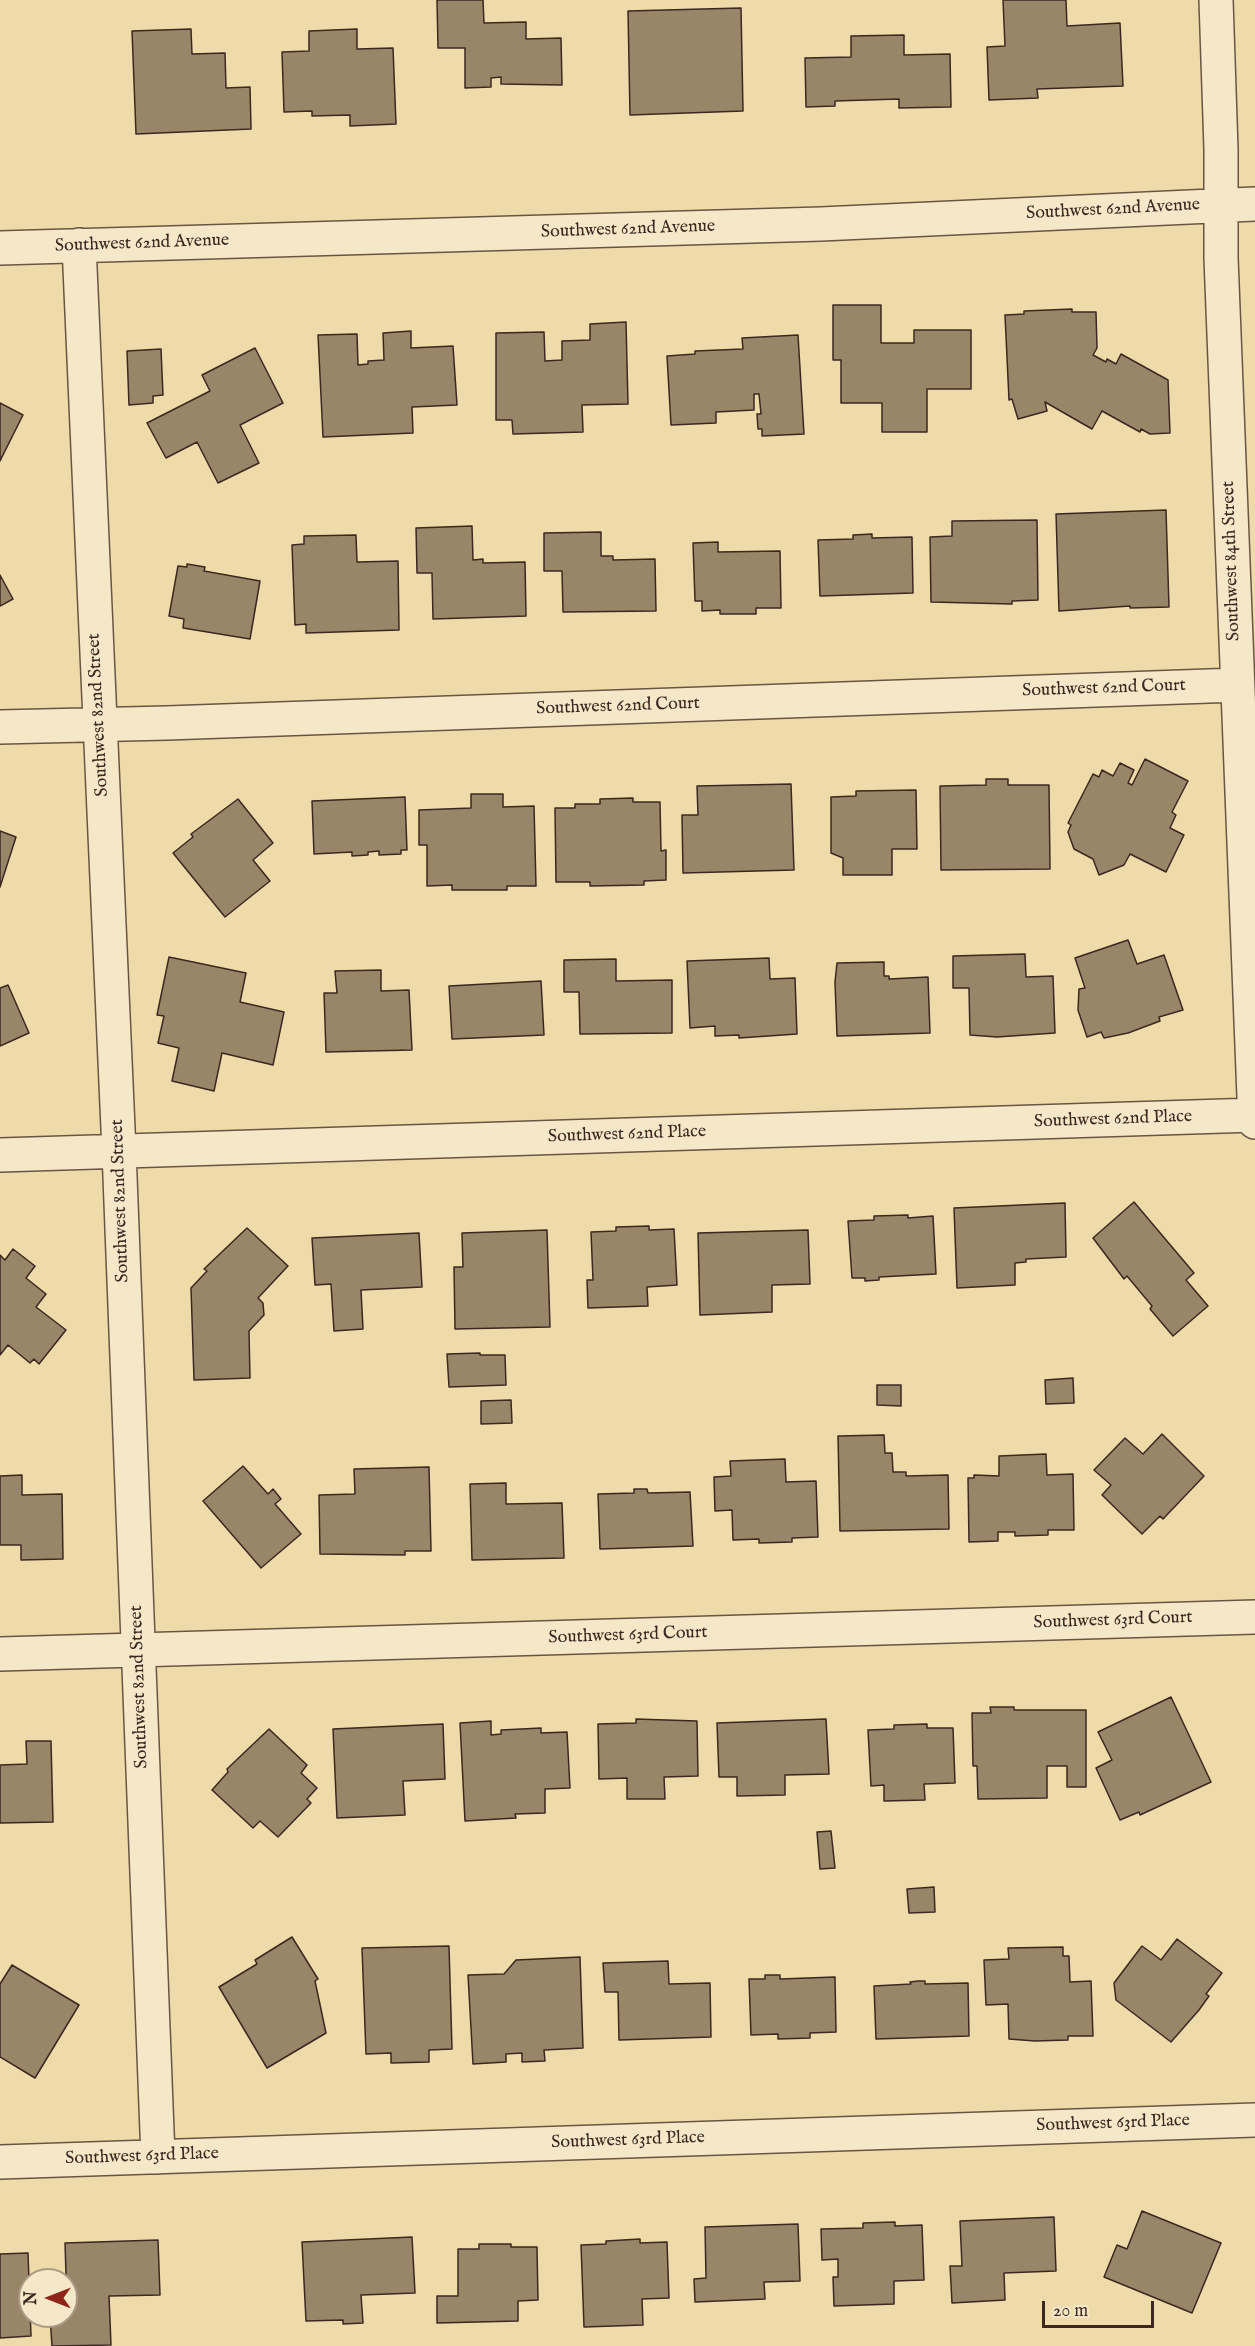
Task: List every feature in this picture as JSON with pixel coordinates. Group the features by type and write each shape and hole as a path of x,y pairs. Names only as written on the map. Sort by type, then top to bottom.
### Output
{"street":[{"name":"Southwest 84th Street","path":"1216,0 1221,258 1255,1122"},
{"name":"Southwest 62nd Avenue","path":"0,248 821,224 1255,204"},
{"name":"Southwest 82nd Street","path":"79,245 119,1151 158,2157"},
{"name":"Southwest 62nd Court","path":"0,727 1237,685"},
{"name":"Southwest 62nd Place","path":"0,1155 1255,1115"},
{"name":"Southwest 63rd Court","path":"0,1654 1255,1617"},
{"name":"Southwest 63rd Place","path":"0,2162 1255,2120"}],"building":[{"path":"437,0 483,0 484,23 526,22 526,39 561,38 562,85 501,84 501,77 491,78 491,87 465,88 465,48 438,48"},
{"path":"1003,0 1066,0 1067,26 1120,23 1123,86 1037,89 1038,98 989,100 987,47 1005,46"},
{"path":"741,8 743,111 630,115 628,11"},
{"path":"191,29 192,54 225,53 226,88 250,87 251,129 136,134 132,31"},
{"path":"357,29 357,49 393,48 396,124 350,126 350,115 312,116 312,111 284,112 282,52 309,51 309,31"},
{"path":"904,35 904,55 950,54 951,107 899,108 899,99 835,101 835,106 806,107 805,58 851,57 851,36"},
{"path":"833,305 881,305 881,343 914,343 914,330 971,330 971,389 927,389 927,432 882,432 882,403 841,403 841,360 833,360"},
{"path":"1072,309 1072,312 1096,312 1097,348 1093,355 1116,364 1121,354 1168,380 1170,433 1150,434 1141,429 1140,432 1102,411 1092,429 1045,402 1047,411 1018,419 1012,399 1009,400 1005,315 1024,314 1024,311"},
{"path":"626,322 628,404 582,405 583,432 513,434 512,420 496,420 496,333 544,332 545,361 562,360 562,341 590,340 590,324"},
{"path":"411,331 411,348 453,346 457,405 412,407 413,433 323,437 318,335 357,334 358,365 368,364 368,361 384,360 383,333"},
{"path":"798,335 804,434 762,436 762,429 758,429 757,414 761,414 759,394 754,394 754,410 716,412 716,423 671,425 667,356 695,354 695,351 743,349 742,338"},
{"path":"255,348 283,403 240,425 259,463 218,483 197,442 166,458 147,423 210,391 202,375"},
{"path":"161,349 163,395 153,396 153,403 129,405 127,351"},
{"path":"0,403 23,415 0,461"},
{"path":"1166,510 1169,607 1130,608 1130,606 1059,611 1056,514"},
{"path":"1037,520 1038,600 1012,601 1012,604 931,602 930,537 952,536 952,521"},
{"path":"472,526 473,560 483,559 483,563 525,562 526,616 433,619 432,573 417,573 416,528"},
{"path":"601,532 601,556 613,556 613,560 655,559 656,611 563,612 562,571 544,571 544,533"},
{"path":"872,534 872,538 912,537 913,593 820,596 818,540 853,539 853,535"},
{"path":"356,535 357,562 398,561 399,630 306,633 306,624 295,625 292,545 304,544 304,536"},
{"path":"718,542 718,552 780,551 781,608 756,608 756,614 720,614 720,610 702,611 702,601 695,601 693,543"},
{"path":"187,564 205,567 204,571 260,581 250,639 183,628 184,619 169,616 178,566 187,567"},
{"path":"0,575 13,599 0,606"},
{"path":"1145,759 1188,781 1172,812 1176,815 1170,828 1184,835 1166,872 1130,854 1124,865 1099,875 1093,859 1074,849 1068,832 1071,825 1068,823 1093,774 1099,777 1102,770 1113,776 1120,763 1134,770 1128,783 1132,785"},
{"path":"986,779 1008,779 1008,785 1049,785 1050,869 941,870 940,786 986,785"},
{"path":"791,784 794,870 683,873 682,815 698,815 697,786"},
{"path":"916,790 917,849 892,849 892,875 843,875 843,858 831,853 831,797 856,796 856,791"},
{"path":"471,794 503,794 503,807 534,806 536,886 507,886 507,890 452,890 452,885 427,886 427,845 419,845 419,810 471,808"},
{"path":"405,797 407,850 401,850 401,854 379,855 379,851 368,852 368,855 352,856 352,852 314,854 312,801"},
{"path":"633,798 633,802 660,802 661,851 666,850 666,880 644,881 644,885 590,886 590,882 556,882 555,808 575,808 575,804 600,804 600,799"},
{"path":"238,799 273,843 253,860 270,881 225,917 173,853 193,837 191,834"},
{"path":"0,831 16,837 0,887"},
{"path":"1128,940 1137,964 1164,955 1183,1010 1159,1017 1160,1021 1128,1033 1104,1038 1101,1032 1087,1037 1078,1010 1079,989 1085,988 1075,958"},
{"path":"1025,954 1026,977 1053,976 1055,1033 997,1037 970,1035 969,988 953,988 953,956"},
{"path":"169,957 246,973 240,1002 284,1012 273,1065 222,1053 214,1091 172,1081 179,1048 158,1043 164,1016 157,1015"},
{"path":"769,958 770,979 795,978 797,1034 739,1038 739,1035 715,1036 715,1026 690,1028 687,961"},
{"path":"616,959 616,981 672,980 672,1033 580,1034 579,992 564,992 564,960"},
{"path":"884,962 884,976 889,976 889,979 928,977 930,1033 837,1036 835,982 837,963"},
{"path":"381,970 381,991 409,990 412,1050 326,1052 324,993 337,993 335,971"},
{"path":"541,981 544,1035 452,1039 449,986"},
{"path":"8,985 29,1033 0,1046 0,988"},
{"path":"1134,1202 1194,1273 1186,1280 1208,1306 1173,1336 1150,1309 1152,1306 1127,1276 1124,1279 1093,1238"},
{"path":"1065,1203 1066,1257 1026,1259 1026,1262 1015,1263 1015,1285 957,1288 954,1208"},
{"path":"908,1215 908,1218 933,1216 936,1274 879,1277 879,1280 865,1281 865,1278 852,1278 848,1221 874,1220 874,1216"},
{"path":"649,1226 649,1230 674,1229 677,1285 647,1287 648,1306 588,1308 587,1280 593,1280 591,1232 616,1231 616,1227"},
{"path":"247,1228 288,1266 258,1298 263,1303 264,1315 249,1331 250,1378 194,1380 191,1288 207,1271 204,1269"},
{"path":"547,1230 550,1327 455,1329 454,1267 463,1267 462,1233"},
{"path":"808,1230 810,1284 772,1285 772,1312 700,1315 698,1233"},
{"path":"419,1233 422,1287 361,1290 363,1329 334,1331 331,1284 315,1285 312,1238"},
{"path":"13,1249 35,1266 26,1278 46,1294 36,1307 66,1330 39,1364 34,1359 30,1363 8,1345 0,1355 0,1255 5,1260"},
{"path":"480,1353 480,1355 505,1355 506,1385 449,1387 447,1354"},
{"path":"1073,1378 1074,1403 1046,1404 1045,1380"},
{"path":"877,1385 901,1385 901,1406 877,1405"},
{"path":"511,1400 512,1423 481,1424 481,1401"},
{"path":"1162,1434 1204,1476 1163,1519 1160,1516 1142,1534 1102,1495 1111,1485 1094,1470 1125,1438 1143,1454"},
{"path":"884,1435 885,1453 892,1453 893,1472 906,1472 906,1476 948,1475 949,1529 840,1531 838,1436"},
{"path":"1046,1454 1047,1475 1073,1474 1074,1530 1048,1530 1048,1535 1015,1536 1015,1532 998,1532 998,1541 969,1542 968,1478 974,1478 974,1475 999,1476 999,1456"},
{"path":"785,1459 786,1482 816,1481 818,1537 792,1538 792,1542 759,1543 759,1539 733,1540 732,1510 715,1511 714,1477 731,1476 730,1461"},
{"path":"243,1466 268,1494 273,1489 281,1499 275,1504 301,1534 261,1568 203,1501"},
{"path":"429,1467 431,1551 405,1551 405,1555 320,1554 319,1495 355,1494 354,1469"},
{"path":"22,1475 22,1495 62,1494 63,1559 21,1560 21,1545 0,1545 0,1476"},
{"path":"506,1483 506,1504 562,1503 564,1558 472,1560 470,1484"},
{"path":"634,1489 647,1489 648,1493 690,1492 693,1546 600,1549 598,1494 634,1493"},
{"path":"1171,1697 1211,1782 1140,1815 1139,1812 1120,1820 1096,1768 1112,1760 1098,1732"},
{"path":"990,1707 1014,1707 1014,1710 1086,1710 1086,1787 1067,1787 1067,1766 1047,1766 1047,1798 978,1799 977,1766 973,1766 972,1713 991,1713"},
{"path":"636,1719 697,1721 698,1776 664,1777 665,1799 627,1799 627,1778 599,1779 598,1724 636,1723"},
{"path":"826,1719 829,1774 785,1775 785,1795 737,1796 737,1777 719,1777 717,1723"},
{"path":"491,1721 491,1735 501,1734 501,1730 541,1728 541,1733 567,1732 570,1788 545,1789 545,1813 515,1814 516,1818 465,1821 460,1723"},
{"path":"443,1724 445,1779 403,1781 405,1815 337,1818 333,1729"},
{"path":"927,1724 927,1728 953,1728 955,1783 924,1784 925,1800 884,1801 884,1785 871,1786 868,1730 894,1729 894,1725"},
{"path":"269,1729 307,1765 301,1773 317,1788 307,1799 311,1803 278,1837 260,1821 253,1828 212,1790 228,1772 227,1769"},
{"path":"26,1741 51,1741 53,1822 0,1823 0,1765 27,1764"},
{"path":"831,1831 835,1868 820,1869 817,1832"},
{"path":"934,1887 935,1912 909,1913 907,1889"},
{"path":"292,1937 318,1979 315,1981 326,2033 267,2068 219,1987 257,1964 255,1960"},
{"path":"1177,1939 1222,1973 1206,1994 1209,1996 1199,2010 1171,2042 1116,2000 1114,1983 1142,1946 1161,1960"},
{"path":"449,1946 452,2049 429,2050 429,2062 391,2063 391,2053 366,2054 362,1948"},
{"path":"1063,1947 1063,1956 1069,1956 1070,1982 1091,1981 1093,2036 1068,2036 1068,2040 1009,2039 1008,2004 986,2005 984,1960 1009,1959 1008,1948"},
{"path":"580,1957 583,2048 544,2050 545,2061 522,2062 522,2053 506,2054 506,2062 473,2064 468,1975 504,1974 516,1960"},
{"path":"668,1961 669,1984 710,1983 711,2037 619,2040 618,1992 605,1992 603,1963"},
{"path":"12,1965 79,2005 35,2078 0,2057 0,1984"},
{"path":"765,1975 780,1975 780,1979 835,1977 836,2032 810,2033 810,2038 778,2039 778,2034 751,2035 749,1979 765,1979"},
{"path":"925,1981 925,1984 968,1983 969,2036 876,2039 874,1986 911,1984 910,1982"},
{"path":"1142,2211 1221,2243 1192,2313 1104,2277 1117,2245 1127,2249"},
{"path":"1054,2217 1056,2271 1004,2273 1005,2300 952,2303 950,2266 962,2266 960,2221"},
{"path":"895,2222 895,2226 922,2225 924,2280 894,2281 894,2304 834,2306 833,2277 838,2277 838,2259 822,2260 821,2229 863,2228 863,2223"},
{"path":"798,2224 800,2281 764,2282 765,2299 695,2302 694,2279 706,2278 705,2227"},
{"path":"412,2237 415,2293 361,2295 363,2323 343,2324 343,2320 306,2321 302,2242"},
{"path":"640,2239 640,2243 667,2242 669,2298 642,2299 643,2325 584,2327 581,2245"},
{"path":"158,2240 160,2295 109,2296 111,2345 52,2346 51,2328 78,2328 78,2268 66,2268 65,2243"},
{"path":"479,2244 537,2247 538,2300 518,2301 518,2321 437,2323 437,2296 458,2296 458,2249 479,2249"},
{"path":"28,2253 29,2268 18,2268 18,2328 31,2328 31,2336 0,2338 0,2254"}]}
